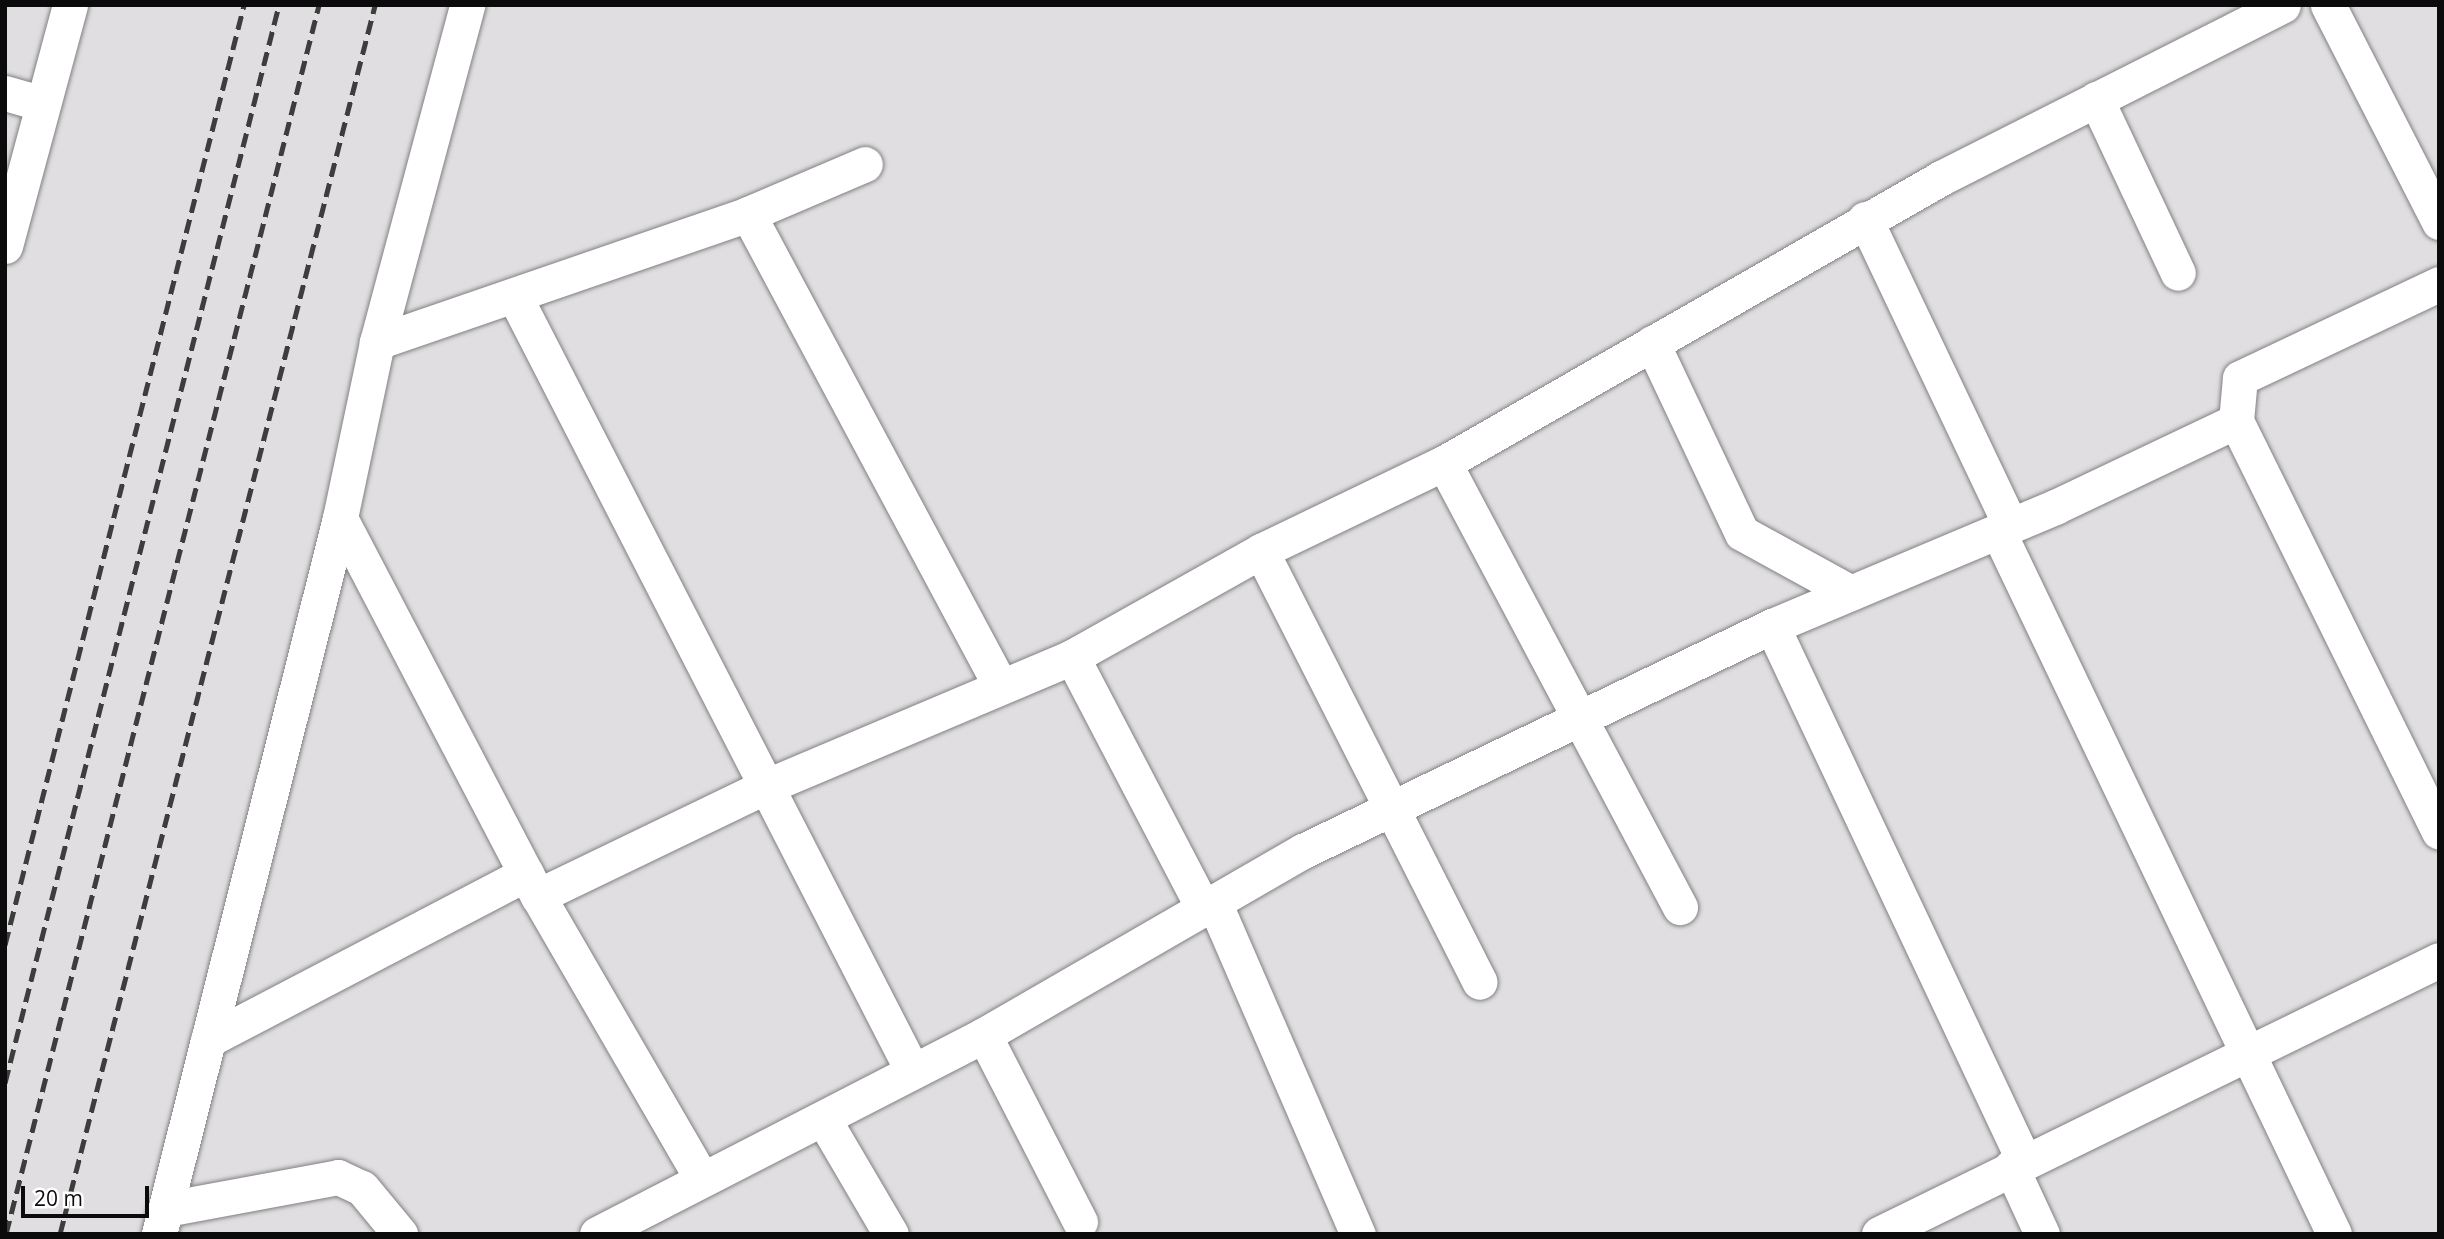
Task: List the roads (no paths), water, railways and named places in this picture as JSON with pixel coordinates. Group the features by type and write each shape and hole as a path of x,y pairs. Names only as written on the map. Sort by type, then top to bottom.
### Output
{"street":[{"path":"5,246 40,103 70,5"},
{"path":"400,1234 362,1188 338,1177 162,1222 340,518 377,342 467,5"},
{"path":"208,1040 532,885 767,786 999,683 1072,657 1261,551 1444,463 1866,219 2283,5"},
{"path":"2328,5 2439,222"},
{"path":"5,93 40,103"},
{"path":"2096,99 2178,273"},
{"path":"377,342 515,298 748,214 865,164"},
{"path":"748,214 999,683"},
{"path":"1866,219 2242,1051 2334,1234"},
{"path":"2439,285 2241,378 2236,421 2439,831"},
{"path":"515,298 911,1068"},
{"path":"1652,343 1742,533 1851,593"},
{"path":"597,1234 824,1120 911,1068 984,1035 1208,905 1392,807 1772,626 2004,528 2236,421"},
{"path":"1444,463 1582,715 1680,907"},
{"path":"340,518 532,885 702,1179"},
{"path":"1261,551 1480,982"},
{"path":"1772,626 2017,1164 2042,1234"},
{"path":"1072,657 1208,905 1358,1234"},
{"path":"1879,1234 2242,1051 2439,960"},
{"path":"984,1035 1080,1222"},
{"path":"824,1120 891,1234"}],"railway":[{"path":"5,945 244,5"},
{"path":"5,1083 279,5"},
{"path":"6,1234 319,5"},
{"path":"60,1234 375,5"}]}
